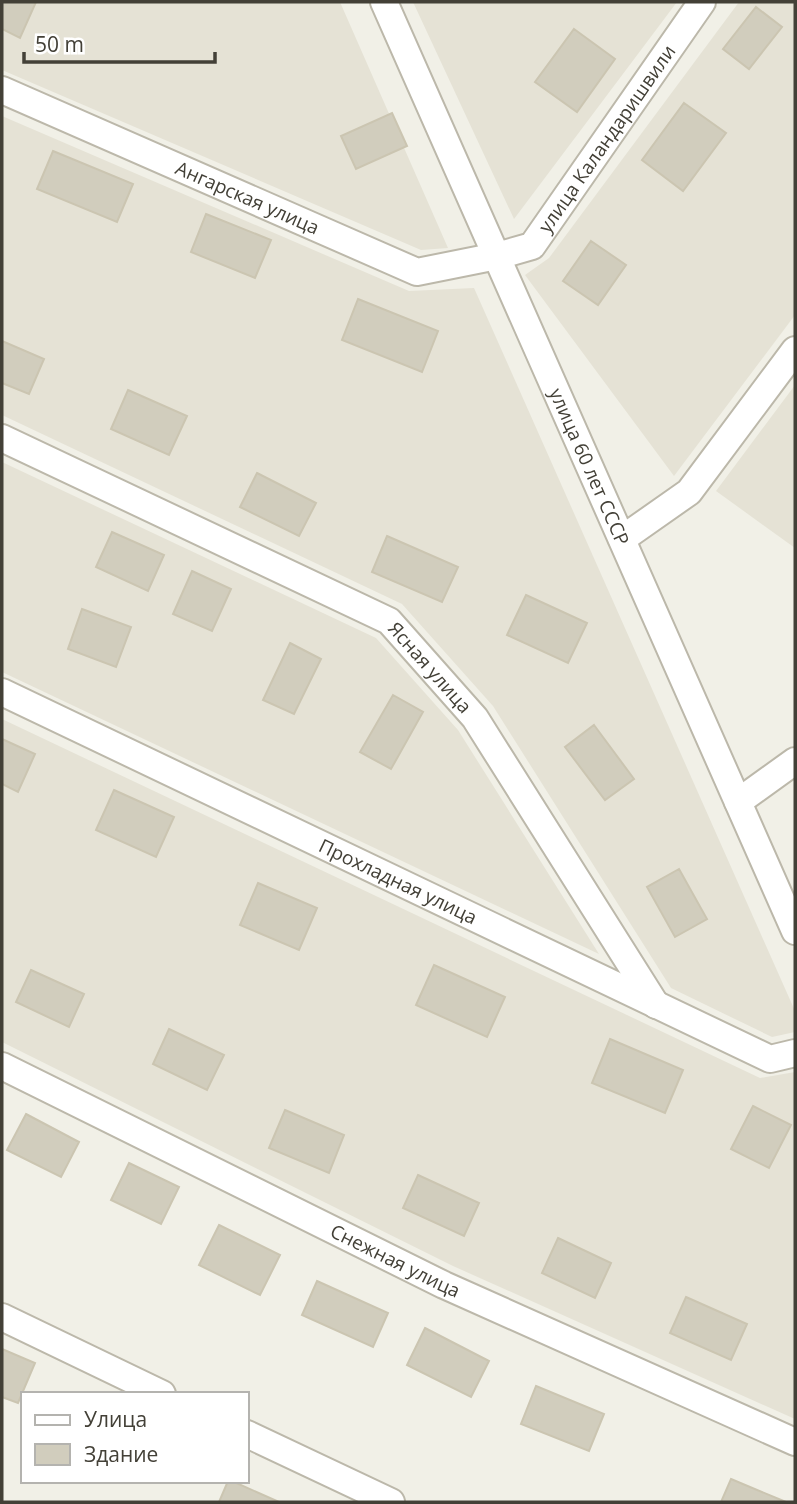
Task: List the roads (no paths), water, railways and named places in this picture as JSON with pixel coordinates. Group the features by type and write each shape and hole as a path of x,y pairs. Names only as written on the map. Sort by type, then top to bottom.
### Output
{"street":[{"name":"улица 60 лет СССР","path":"384,2 795,931"},
{"name":"улица Каландаришвили","path":"497,256 532,246 702,2"},
{"name":"Ангарская улица","path":"2,90 417,272 497,256"},
{"path":"622,539 689,492 795,350"},
{"name":"Ясная улица","path":"2,438 389,621 475,718 656,1005"},
{"name":"Прохладная улица","path":"2,692 770,1059 795,1053"},
{"path":"738,802 795,761"},
{"name":"Снежная улица","path":"2,1066 443,1285 795,1442"},
{"path":"2,1317 158,1392"},
{"path":"248,1434 391,1502"}]}
